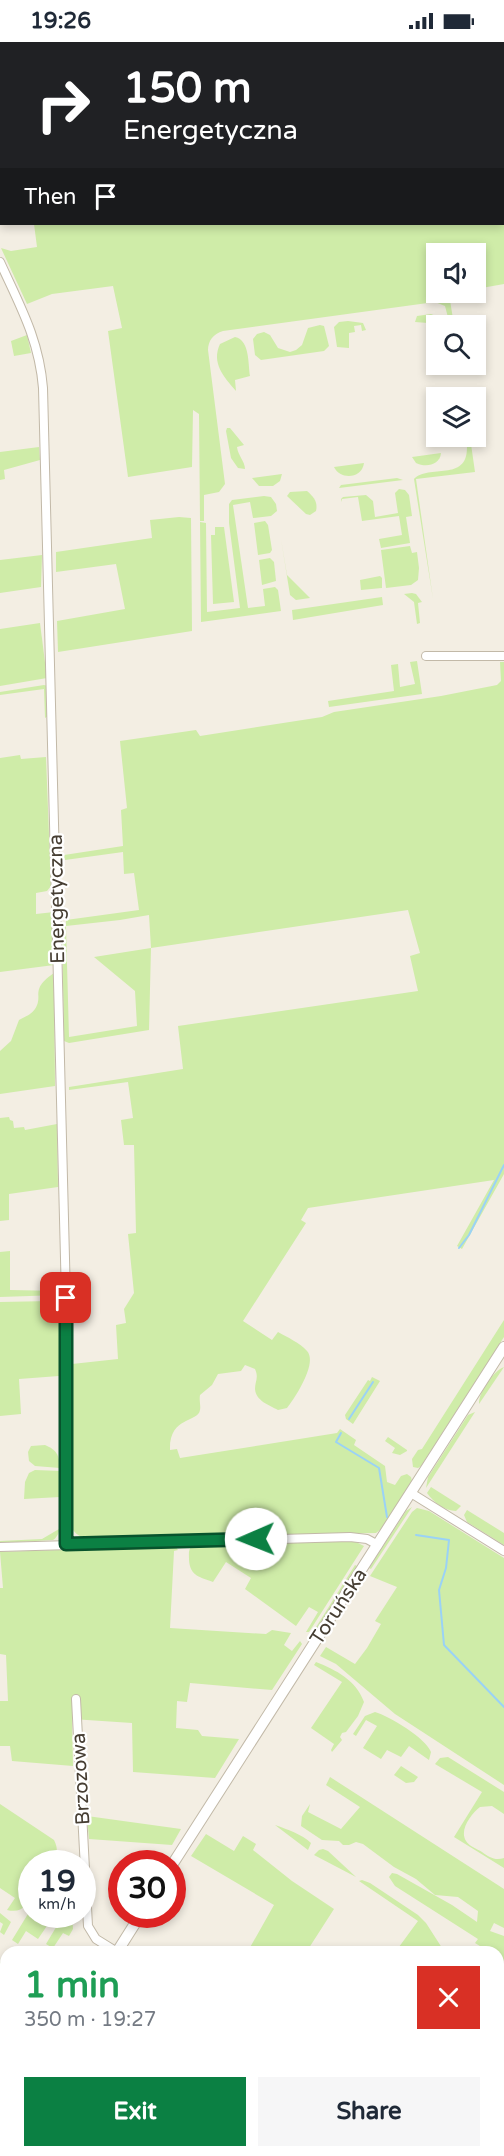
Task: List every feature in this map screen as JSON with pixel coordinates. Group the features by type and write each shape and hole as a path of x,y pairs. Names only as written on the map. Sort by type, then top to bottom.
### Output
{"street":[{"name":"Energetyczna","path":"0,262 35,341 43,388 66,1298 66,1544"},
{"path":"426,656 504,656"},
{"name":"Toruńska","path":"182,1850 504,1347"},
{"path":"411,1493 504,1551"},
{"path":"0,1547 356,1537 367,1539 378,1545"},
{"name":"Brzozowa","path":"76,1699 88,1926 96,1939 107,1946"},
{"path":"121,1946 132,1928"}],"green space":[{"path":"34,225 504,225 504,284 486,287 486,243 426,243 428,303 219,332 210,341 208,350 225,484 219,492 204,495 204,521 200,521 199,414 193,410 192,467 128,477 108,331 122,328 113,286 52,294 27,304 1,248 11,251 37,247"},
{"path":"438,303 450,303 452,315 447,315 445,306"},
{"path":"431,314 433,315 426,315 426,323 415,322 417,316"},
{"path":"339,322 363,323 366,330 362,331 361,325 354,326 355,332 349,333 349,348 337,347 334,327"},
{"path":"324,326 329,346 324,351 261,360 255,355 253,339 257,334 264,332 270,335 278,348 290,352 302,345 308,328"},
{"path":"27,335 31,353 14,356 11,341"},
{"path":"235,337 240,339 246,347 250,376 235,380 236,391 223,375 217,357 220,344"},
{"path":"227,428 230,428 244,445 237,447 245,469 238,468 231,458"},
{"path":"39,447 40,460 4,470 5,479 0,480 0,452"},
{"path":"467,447 471,447 475,472 416,479 433,599 414,479 421,474 457,467 464,462"},
{"path":"441,453 435,463 428,465 416,463 412,457"},
{"path":"364,463 359,472 350,476 341,474 334,467"},
{"path":"282,474 280,481 273,486 259,486 252,478"},
{"path":"397,478 403,480 339,488 341,485"},
{"path":"399,489 405,490 409,495 412,516 406,517 410,543 381,548 379,539 402,535 399,516 362,521 358,497 342,499 341,502 341,499 366,495 373,501 375,517 398,513 395,493"},
{"path":"307,491 316,502 316,511 310,515 287,496 290,492"},
{"path":"271,497 276,504 277,511 271,516 253,518 250,502 233,505 248,608 265,606 263,589 275,587 278,590 281,611 201,622 200,522 206,523 207,612 240,608 229,523 229,504 232,500"},
{"path":"191,518 192,631 58,652 57,621 125,609 116,564 56,572 56,552 152,538 150,520"},
{"path":"265,521 268,525 272,550 270,553 258,555 254,523"},
{"path":"215,527 224,527 234,602 213,604 211,535 215,535"},
{"path":"281,539 287,575 310,598 296,600 290,595"},
{"path":"410,546 412,553 417,552 418,580 411,585 386,588 381,550"},
{"path":"42,555 41,587 0,593 0,560"},
{"path":"270,558 274,562 276,581 262,585 259,560"},
{"path":"380,576 382,588 361,590 360,580"},
{"path":"404,594 416,594 422,602 418,603 420,623 417,624 414,602"},
{"path":"382,597 383,605 293,620 292,610"},
{"path":"40,623 47,678 0,686 0,629"},
{"path":"417,661 422,694 329,707 328,701 394,691 391,665 398,664 400,687 415,684 410,662"},
{"path":"500,662 504,662 504,1174 462,1249 457,1246 494,1180 308,1208 301,1220 306,1223 243,1321 272,1340 278,1332 307,1351 310,1364 300,1389 287,1408 278,1410 258,1397 255,1389 257,1377 255,1369 245,1365 241,1371 218,1374 212,1385 200,1395 198,1414 179,1426 171,1439 170,1450 177,1449 180,1458 337,1433 340,1429 356,1440 354,1445 385,1466 387,1482 395,1485 401,1476 407,1474 412,1481 381,1529 376,1533 83,1538 74,1531 70,1524 72,1364 118,1359 116,1325 126,1323 124,1309 134,1293 128,1234 136,1233 134,1145 124,1145 121,1120 133,1118 128,1082 69,1090 69,1087 183,1069 178,1026 418,991 410,956 420,953 408,910 151,948 149,915 66,926 66,920 139,910 134,873 124,874 123,852 65,860 64,855 123,846 121,810 127,808 120,741 196,730 200,736 322,717 334,712 497,685 501,681"},
{"path":"48,686 48,716 45,718 44,689 0,695 0,692"},
{"path":"20,755 21,759 46,757 51,886 47,891 36,893 36,914 54,912 54,965 0,972 0,758"},
{"path":"66,926 69,1037 137,1026 135,991 94,957 151,948 149,1030 69,1043 64,1041 62,927"},
{"path":"54,973 55,1086 0,1094 0,1051 11,1041 19,1020 35,1009 39,988"},
{"path":"9,1117 13,1121 14,1128 24,1127 25,1130 57,1124 58,1187 9,1194 9,1220 0,1221 0,1118"},
{"path":"10,1251 10,1290 60,1291 59,1295 0,1297 0,1252"},
{"path":"51,1301 61,1310 59,1376 19,1379 21,1414 0,1416 0,1302"},
{"path":"504,1320 504,1337 421,1466 413,1467 412,1459 418,1450 422,1449"},
{"path":"504,1367 479,1404 487,1383"},
{"path":"372,1377 380,1381 353,1424 346,1419 345,1415"},
{"path":"475,1412 426,1488 428,1477 468,1415"},
{"path":"388,1437 407,1451 400,1455 392,1453 395,1448 385,1441"},
{"path":"45,1445 57,1454 60,1468 35,1466 29,1461 28,1452 31,1446"},
{"path":"35,1470 61,1471 62,1509 60,1528 57,1535 53,1540 0,1543 0,1541 42,1539 59,1529 60,1497 24,1499 25,1482 29,1473"},
{"path":"431,1487 461,1506 456,1511 440,1505 427,1493"},
{"path":"412,1507 371,1569 369,1568 406,1511"},
{"path":"417,1508 429,1511 504,1558 504,1785 395,1714 336,1664 320,1656 326,1647 355,1664 367,1648 381,1624 375,1621 397,1587 370,1576 412,1512"},
{"path":"467,1510 504,1533 504,1545 467,1522 464,1515"},
{"path":"354,1541 364,1546 309,1632 306,1632 318,1612 309,1607 296,1626 245,1589 251,1578 226,1562 213,1582 194,1573 189,1560 192,1545"},
{"path":"175,1546 178,1550 174,1551 170,1628 266,1634 272,1630 291,1633 284,1645 292,1651 300,1641 302,1644 272,1690 190,1683 187,1702 177,1701 176,1728 198,1730 202,1736 239,1739 215,1778 133,1772 132,1723 72,1719 73,1766 12,1761 10,1746 0,1746 0,1701 8,1701 6,1655 0,1654 0,1588 3,1588 0,1552"},
{"path":"355,1565 357,1566 313,1632"},
{"path":"316,1662 338,1672 351,1682 364,1702 358,1716 346,1732 342,1733 340,1737 342,1740 332,1752 334,1744 311,1728 342,1682 314,1665"},
{"path":"375,1712 398,1723 422,1740 431,1752 429,1760 409,1746 401,1757 387,1750 381,1759 363,1748 377,1726 366,1720 356,1736 353,1734 365,1716"},
{"path":"448,1757 504,1792 504,1814 492,1806 480,1807 465,1827 464,1837 471,1846 492,1858 504,1858 504,1868 454,1837 482,1792 435,1764 440,1758"},
{"path":"401,1766 418,1777 414,1782 406,1783 394,1775"},
{"path":"330,1777 504,1889 504,1928 494,1923 490,1931 504,1936 504,1946 480,1946 475,1943 478,1939 395,1886 389,1877 392,1873 397,1874 477,1922 478,1911 458,1897 435,1895 416,1879 394,1867 363,1844 356,1842 343,1845 339,1841 322,1840 301,1826 302,1816 310,1804 308,1812 341,1829 360,1807 326,1785"},
{"path":"0,1804 54,1840 57,1850 18,1850 18,1910 7,1910 15,1898 0,1888"},
{"path":"87,1816 181,1829 172,1845 89,1839"},
{"path":"275,1825 294,1832 311,1843 308,1850"},
{"path":"206,1834 234,1851 243,1836 256,1844 253,1850 292,1881 334,1909 310,1946 251,1946 274,1905 191,1856"},
{"path":"323,1849 328,1851 356,1877 314,1855"},
{"path":"359,1881 370,1883 418,1915 441,1946 400,1946 418,1921"},
{"path":"0,1913 11,1922 4,1935 0,1932 3,1924 0,1922"},
{"path":"19,1928 45,1928 38,1939 26,1931 18,1944 12,1940"},
{"path":"56,1928 73,1928 69,1936 63,1933 54,1946 46,1944"}],"waterway":[{"path":"459,1248 469,1235 504,1165"},
{"path":"349,1419 373,1382"},
{"path":"341,1433 336,1442 379,1468 387,1517"},
{"path":"416,1535 449,1540 446,1568 439,1590 444,1645 504,1707"}],"route":[{"path":"66,1298 66,1544 256,1539"}]}
